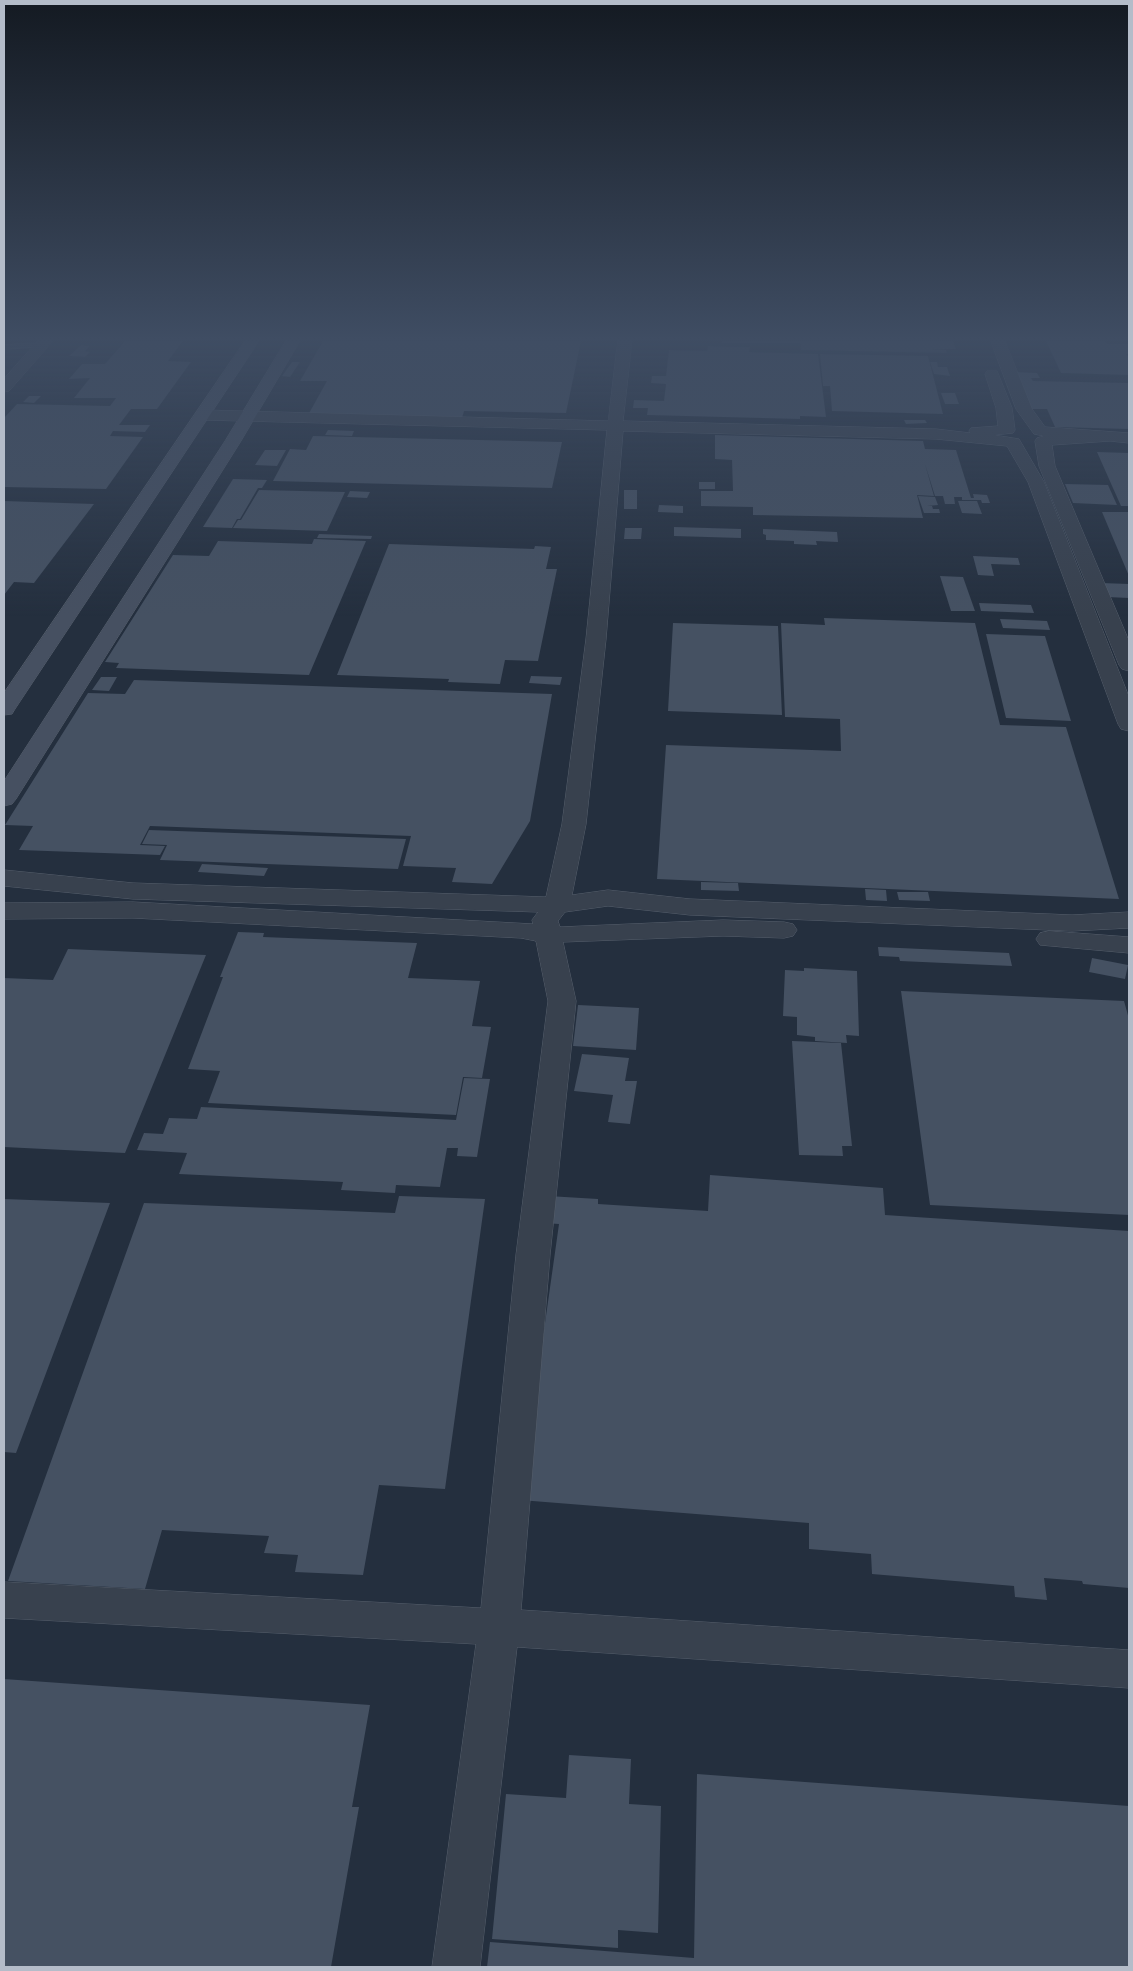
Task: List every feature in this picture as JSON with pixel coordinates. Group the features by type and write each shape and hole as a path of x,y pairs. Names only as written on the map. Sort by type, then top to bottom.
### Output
{"street":[{"path":"4,709 190,433"},
{"path":"4,799 237,433"},
{"path":"456,1967 499,1627 533,1255 562,1001 546,920 556,905 574,824 596,639 614,433"},
{"path":"895,433 1010,436 1028,444 1042,436 1129,438"},
{"path":"1009,433 1036,482 1074,582 1122,689 1129,724"},
{"path":"1040,433 1047,466 1129,665"},
{"path":"1048,513 1068,514"},
{"path":"1074,582 1096,582"},
{"path":"4,878 133,891 556,905 608,898 720,909 1072,923 1129,920"},
{"path":"4,911 133,910 521,930 549,935 723,928 1078,940 1129,945"},
{"path":"4,1600 499,1627 1129,1669"}],"building":[{"path":"4,433 112,433 110,436 143,437 106,489 4,487"},
{"path":"326,433 353,433 352,436 325,435"},
{"path":"715,435 923,441 925,449 956,450 971,498 974,498 973,494 987,495 990,503 982,503 981,500 962,500 962,497 954,497 955,504 945,504 943,496 935,496 925,464 934,496 917,495 923,518 753,515 753,507 701,506 701,491 733,491 732,460 715,459"},
{"path":"313,436 562,442 552,488 273,481 290,449 306,450"},
{"path":"265,450 286,450 277,466 255,465"},
{"path":"1097,452 1129,453 1129,506 1121,506"},
{"path":"233,479 267,480 262,488 258,488 240,519 237,519 232,528 203,527"},
{"path":"699,482 715,482 715,489 699,489"},
{"path":"1065,484 1108,485 1117,505 1073,503"},
{"path":"259,490 345,492 327,531 233,528 238,520 241,520"},
{"path":"624,490 637,490 637,509 624,509"},
{"path":"350,491 370,492 367,498 347,497"},
{"path":"918,496 935,497 938,505 927,506 939,509 940,513 924,513"},
{"path":"4,501 94,504 34,583 14,582 4,595"},
{"path":"958,501 977,501 982,514 962,513"},
{"path":"659,505 683,506 683,513 658,512"},
{"path":"1102,512 1129,512 1129,576"},
{"path":"674,527 741,529 741,538 674,536"},
{"path":"625,528 642,528 641,539 624,539"},
{"path":"763,529 837,532 838,542 816,541 817,545 794,544 794,541 766,540"},
{"path":"319,534 372,536 371,539 317,538"},
{"path":"314,539 366,541 309,675 116,668 119,663 105,662 173,555 209,556 218,541 312,544"},
{"path":"389,544 534,549 535,546 551,547 546,569 557,569 538,661 505,660 500,684 448,682 449,679 337,675"},
{"path":"973,556 1018,558 1020,565 991,564 994,576 978,575"},
{"path":"940,576 963,577 975,611 951,611"},
{"path":"1101,583 1129,584 1129,598 1107,597"},
{"path":"979,603 1031,605 1034,613 981,611"},
{"path":"824,618 975,623 1000,725 1066,727 1119,899 657,879 666,745 841,751 840,719 785,717 781,623 825,625"},
{"path":"1000,619 1047,621 1050,630 1003,628"},
{"path":"673,623 778,626 782,715 668,711"},
{"path":"986,634 1045,636 1071,721 1006,718"},
{"path":"531,676 562,677 560,685 529,683"},
{"path":"101,677 117,677 109,691 92,690"},
{"path":"134,680 552,694 530,821 492,884 452,882 456,868 403,866 411,836 150,826 140,845 165,846 160,855 19,850 33,826 5,825 88,693 125,694"},
{"path":"149,830 406,839 398,869 160,860 167,845 142,844"},
{"path":"202,864 268,868 264,876 198,872"},
{"path":"701,882 738,883 739,891 701,890"},
{"path":"865,889 886,890 887,901 866,900"},
{"path":"897,892 928,892 930,901 899,900"},
{"path":"238,932 264,933 263,937 417,943 408,978 480,981 472,1026 491,1027 482,1078 463,1077 456,1115 208,1103 220,1071 188,1069"},
{"path":"878,947 1009,953 1012,966 900,961 899,957 879,956"},
{"path":"68,949 206,955 125,1153 4,1147 4,978 53,980"},
{"path":"1092,958 1128,965 1125,979 1089,972"},
{"path":"804,968 857,971 859,1036 846,1035 847,1043 815,1041 815,1037 797,1035 797,1017 783,1016 785,970 804,971"},
{"path":"901,991 1124,1001 1129,1019 1129,1215 930,1205"},
{"path":"578,1005 639,1008 636,1050 573,1046"},
{"path":"792,1041 841,1043 852,1146 842,1146 843,1156 799,1155"},
{"path":"582,1054 629,1058 625,1081 637,1081 630,1124 608,1122 613,1095 574,1091"},
{"path":"464,1078 490,1079 477,1157 457,1156 458,1148 447,1148 440,1187 396,1185 395,1193 341,1190 343,1182 179,1174 187,1153 137,1150 144,1133 163,1134 169,1118 197,1119 201,1107 456,1120"},
{"path":"710,1175 883,1188 885,1215 1129,1231 1129,1588 1044,1578 1047,1600 1015,1597 1014,1586 872,1574 871,1554 809,1549 809,1523 520,1500 559,1224 544,1223 548,1196 598,1199 598,1204 708,1211"},
{"path":"399,1196 485,1199 445,1489 379,1485 363,1575 295,1572 298,1555 264,1553 269,1536 162,1530 145,1589 8,1581 144,1203 395,1213"},
{"path":"4,1199 110,1203 16,1453 4,1452"},
{"path":"4,1679 370,1705 352,1807 359,1807 331,1967 4,1967"},
{"path":"569,1755 631,1759 629,1804 661,1806 658,1933 618,1930 618,1948 492,1939 506,1794 566,1798"},
{"path":"697,1774 1129,1806 1129,1967 487,1967 490,1942 694,1958"}]}
